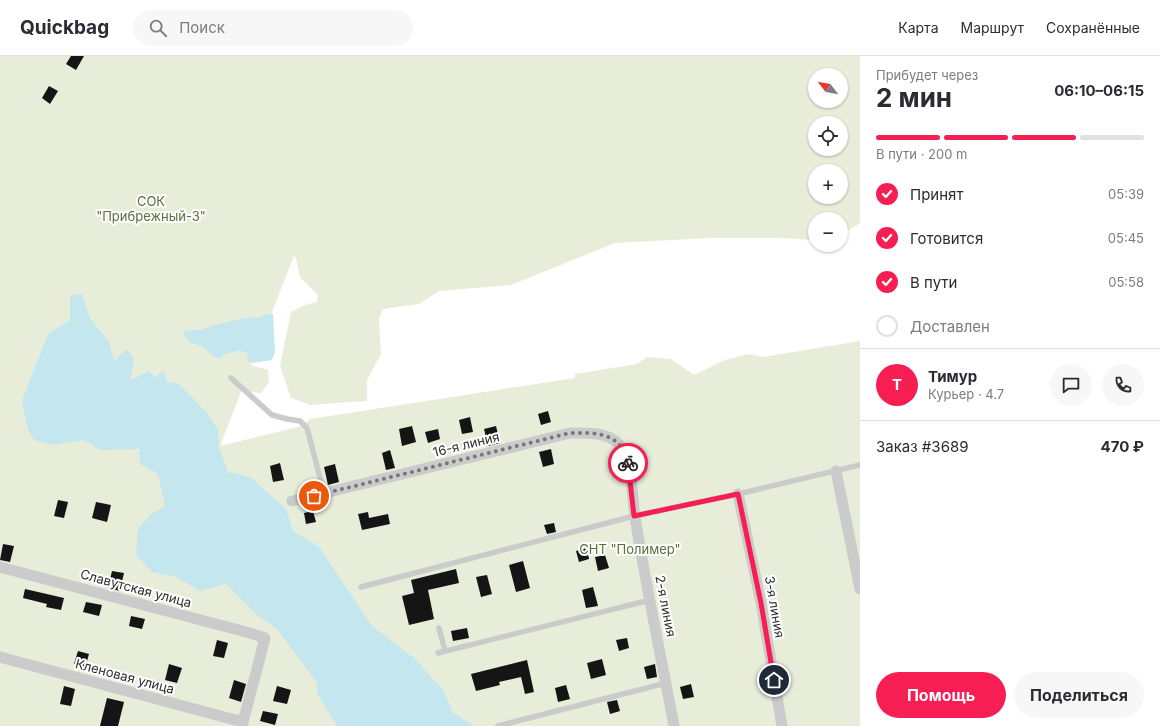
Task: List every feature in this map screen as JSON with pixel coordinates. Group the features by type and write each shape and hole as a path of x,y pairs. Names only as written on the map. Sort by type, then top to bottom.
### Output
{"street":[{"name":"16-я линия","path":"292,501 570,433 595,432 612,438 623,449 629,467"},
{"name":"2-я линия","path":"629,467 634,516 674,726"},
{"path":"836,471 860,589"},
{"name":"3-я линия","path":"738,494 761,603 782,726"},
{"name":"Славутская улица","path":"0,567 265,638 243,724"},
{"name":"Кленовая улица","path":"0,657 243,724"}],"lane":[{"path":"230,378 272,415 300,421 307,428 324,493"},
{"path":"361,587 634,516 738,494 860,464"},
{"path":"438,653 650,600"},
{"path":"439,628 445,651"},
{"path":"498,726 666,683"}],"green space":[{"path":"0,56 860,56 860,223 848,231 848,212 808,212 808,240 710,238 615,243 511,285 439,291 419,304 383,309 379,319 381,354 367,380 367,401 310,405 291,398 280,366 291,312 305,305 317,302 318,295 300,277 296,258 294,256 251,365 268,370 269,382 261,393 248,392 243,387 220,446 302,426 310,419 575,378 575,374 637,364 647,357 671,359 694,375 725,360 749,354 763,357 860,341 860,726 0,726"}],"water":[{"path":"82,294 90,318 109,342 114,361 127,349 134,360 130,380 149,371 155,377 164,371 167,382 179,384 207,413 218,430 219,447 228,472 250,477 286,509 293,531 319,547 372,626 415,659 443,690 453,713 475,726 337,726 317,693 317,683 277,629 256,614 226,584 200,591 176,577 152,572 136,555 138,529 150,515 165,506 158,474 141,465 139,458 140,449 100,450 84,440 53,445 34,440 28,430 22,401 48,334 70,320 70,295"},
{"path":"268,314 273,314 275,352 272,360 252,363 248,361 247,353 239,350 223,355 221,359 214,357 204,347 189,342 184,335 185,330 200,330 214,325 250,317 257,318"}],"building":[{"path":"71,56 84,56 76,70 66,64"},
{"path":"49,86 58,91 50,104 42,98"},
{"path":"548,411 551,422 541,425 538,414"},
{"path":"470,417 473,432 462,434 459,420"},
{"path":"412,426 416,442 402,446 399,429"},
{"path":"496,426 500,443 488,446 484,429"},
{"path":"438,429 440,439 428,443 425,432"},
{"path":"551,449 554,464 543,467 539,452"},
{"path":"390,450 395,468 386,470 382,453"},
{"path":"280,463 284,480 273,482 270,466"},
{"path":"335,464 339,482 328,485 324,467"},
{"path":"58,500 68,502 64,518 54,516"},
{"path":"96,502 111,505 107,522 92,518"},
{"path":"313,511 316,522 306,524 304,513"},
{"path":"368,512 369,518 388,514 390,524 362,530 358,514"},
{"path":"554,523 556,532 547,534 544,525"},
{"path":"3,544 14,546 10,562 0,560"},
{"path":"587,548 589,559 579,562 576,551"},
{"path":"605,555 609,568 598,571 595,557"},
{"path":"523,561 530,588 516,592 509,565"},
{"path":"456,569 459,583 428,590 434,619 409,625 402,596 414,593 411,580"},
{"path":"112,571 124,573 120,591 108,588"},
{"path":"487,575 492,594 481,597 476,577"},
{"path":"593,587 598,606 586,608 582,590"},
{"path":"25,589 64,598 61,610 46,607 47,604 23,598"},
{"path":"86,602 102,605 99,616 83,612"},
{"path":"131,616 145,619 142,629 129,626"},
{"path":"467,628 469,638 453,641 451,631"},
{"path":"627,638 629,648 619,651 616,640"},
{"path":"217,640 228,643 224,658 213,656"},
{"path":"78,651 89,654 85,668 74,664"},
{"path":"602,659 606,675 591,679 587,663"},
{"path":"527,660 534,692 525,694 521,677 499,682 500,685 476,691 471,674"},
{"path":"169,664 182,668 177,683 165,680"},
{"path":"655,664 657,677 647,679 644,667"},
{"path":"234,680 246,684 241,702 229,698"},
{"path":"691,684 694,697 683,699 680,687"},
{"path":"566,685 570,699 558,702 555,688"},
{"path":"64,686 75,689 71,706 60,704"},
{"path":"277,686 291,690 287,704 273,701"},
{"path":"107,698 124,702 118,726 100,726"},
{"path":"617,700 620,711 610,714 607,702"},
{"path":"263,711 278,714 275,725 260,721"}],"way so far":[{"path":"314,496 570,433 595,432 612,438 623,449 628,463"}],"route":[{"path":"628,463 634,516 738,494 761,603 774,680"}],"park label":[{"name":"СОК \"Прибрежный-3\"","path":"151,208"},
{"name":"СНТ \"Полимер\"","path":"630,549"}]}
